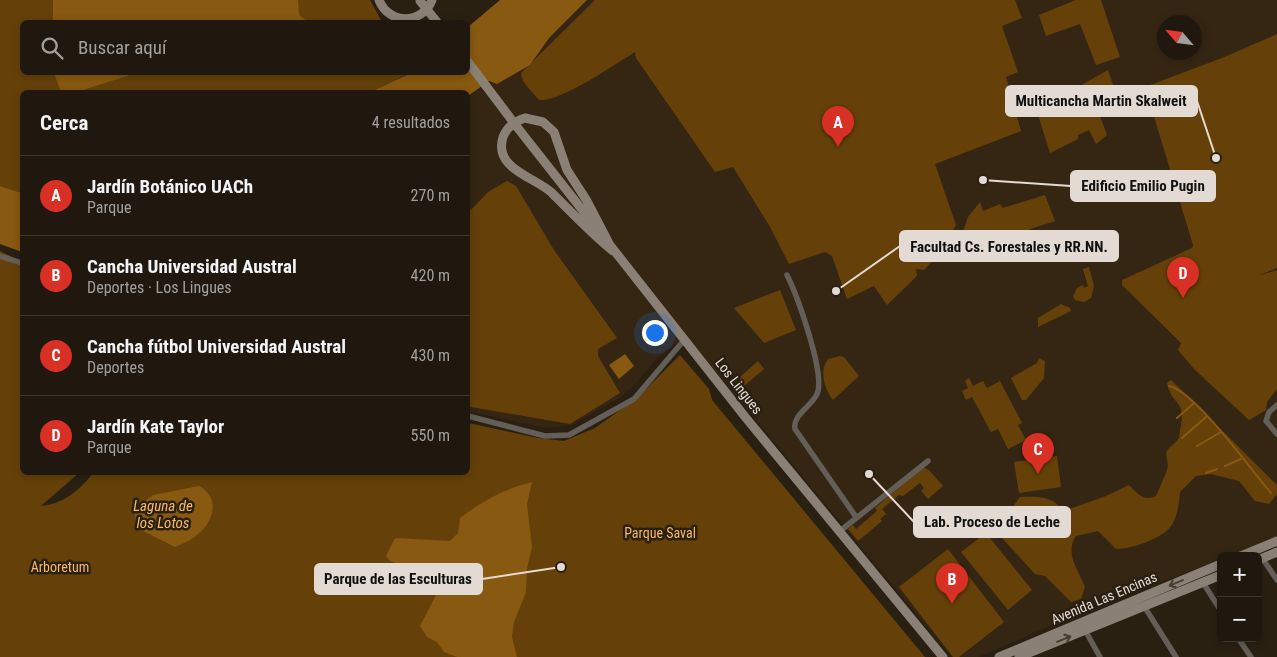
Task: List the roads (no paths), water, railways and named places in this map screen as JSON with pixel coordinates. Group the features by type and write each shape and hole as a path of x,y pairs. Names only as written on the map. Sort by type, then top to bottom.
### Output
{"main road":[{"path":"379,0 389,14 403,19 422,14 432,0"},
{"path":"420,0 435,20"},
{"name":"Los Lingues","path":"470,65 613,251 746,418 943,657"},
{"path":"525,118 535,118 550,128 557,138 568,170 613,251 578,221 551,192 508,163 502,145 504,135 513,124 525,118"},
{"path":"1251,552 1277,541"},
{"path":"1262,558 1277,552"},
{"name":"Avenida Las Encinas","path":"1019,657 1217,566"},
{"name":"Avenida Las Encinas","path":"999,657 1144,606 1217,577"}],"street":[{"path":"0,256 20,262"},
{"path":"787,275 815,355 818,381 818,393 796,420 795,429 856,517"},
{"path":"470,417 545,436 569,435 634,399 685,339"},
{"path":"1277,405 1270,412 1266,421 1277,434"},
{"path":"840,531 928,460"},
{"path":"1262,561 1277,580"},
{"path":"1199,573 1217,605"},
{"path":"1144,606 1176,657"},
{"path":"1086,627 1100,657"},
{"path":"1241,642 1251,657"}],"water":[{"path":"53,0 298,0 299,15 306,20 53,20"},
{"path":"500,0 587,0 549,38 530,65 497,84 489,81 470,95 470,90 374,90 407,75 470,75 470,25"},
{"path":"55,75 130,75 83,90 60,90"},
{"path":"0,186 20,192 20,251 0,244"},
{"path":"625,354 634,366 619,379 609,365"},
{"path":"532,482 527,504 532,547 527,568 526,592 514,622 512,637 517,657 457,657 444,652 437,642 427,637 420,626 436,595 436,577 390,561 386,556 395,538 450,541 458,533 460,518 494,496"},
{"name":"Laguna de los Lotos","path":"199,486 211,498 212,512 210,520 205,527 189,541 175,547 141,530 136,523 135,514 141,504 153,495"}],"waterway":[{"path":"1169,386 1180,391 1207,416 1271,493"},
{"path":"1177,418 1194,403"},
{"path":"1182,438 1206,417"},
{"path":"1197,446 1221,432"},
{"path":"1225,466 1241,459"},
{"path":"1206,473 1217,469"}],"place":[{"name":"Jardín Botánico UACh","path":"838,147"},
{"name":"Multicancha Martin Skalweit","path":"1216,158"},
{"name":"Edificio Emilio Pugin","path":"983,180"},
{"name":"Facultad Cs. Forestales y RR.NN.","path":"836,291"},
{"name":"Jardín Kate Taylor","path":"1183,298"},
{"name":"Lab. Proceso de Leche","path":"869,474"},
{"name":"Cancha fútbol Universidad Austral","path":"1038,474"},
{"name":"Parque de las Esculturas","path":"561,567"},
{"name":"Cancha Universidad Austral","path":"952,604"}],"park label":[{"name":"Parque Saval","path":"660,533"},
{"name":"Arboretum","path":"60,567"}]}
